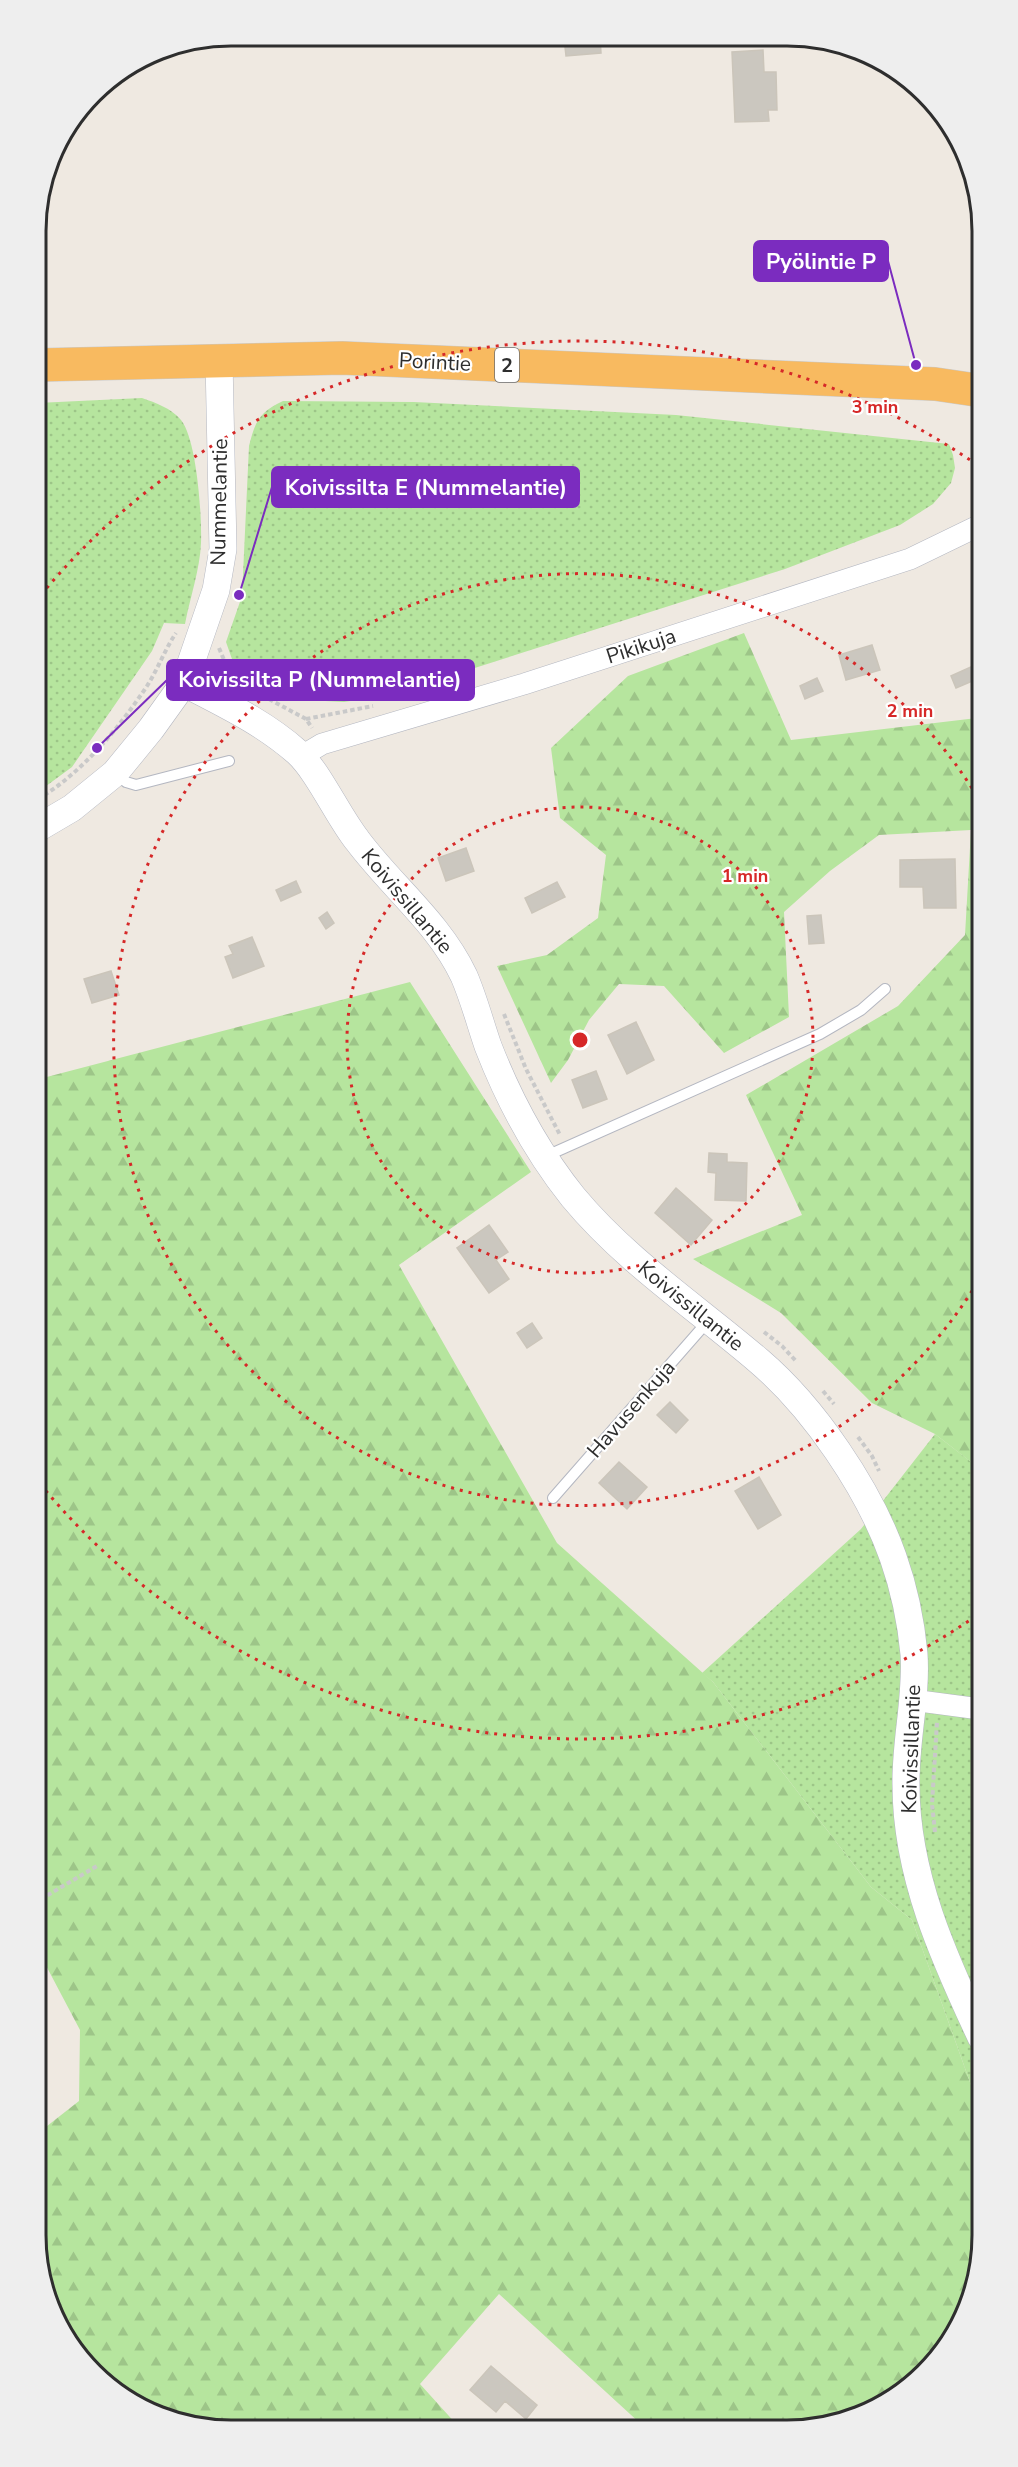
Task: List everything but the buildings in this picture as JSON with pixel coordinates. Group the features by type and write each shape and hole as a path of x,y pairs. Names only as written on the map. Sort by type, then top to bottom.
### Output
{"highway":[{"name":"Porintie","path":"47,365 354,358 935,384 971,389"}],"street":[{"name":"Nummelantie","path":"47,823 72,808 115,773 184,683 216,590 223,549 219,360"},
{"name":"Pikikuja","path":"302,756 322,744 524,684 910,558 971,529"},
{"name":"Koivissillantie","path":"184,683 268,728 302,756 357,841 447,944 465,979 489,1049 516,1108 543,1157 603,1231 637,1262 762,1364 825,1431 864,1494 892,1555 906,1602 914,1656 906,1786 911,1846 924,1899 949,1969 971,2016"},
{"path":"912,1700 971,1708"}],"lane":[{"path":"115,773 126,782 136,785 229,761"},
{"path":"543,1157 820,1034 861,1010 885,989"},
{"name":"Havusenkuja","path":"553,1498 708,1320"}],"path":[{"path":"47,794 80,767 130,708 148,684 175,633 200,638 218,645 230,674 239,683 306,719"},
{"path":"46,1896 97,1866"}],"green space":[{"path":"142,398 168,409 177,416 186,430 195,461 201,515 201,543 197,573 185,624 164,623 152,651 72,767 47,786 47,403"},
{"path":"283,401 414,402 676,415 949,444 955,468 951,483 933,504 900,525 785,569 390,695 344,702 306,700 248,672 233,662 226,642 242,596 249,446 253,430 259,419 268,409"},
{"path":"744,633 791,740 971,719 971,830 879,835 830,871 784,912 789,1017 724,1053 664,986 619,984 589,1020 568,1060 551,1083 497,966 547,955 598,918 606,855 560,818 551,748 628,676"},
{"path":"971,830 971,1462 935,1434 872,1403 781,1313 693,1259 802,1215 746,1095 898,1006 965,935"},
{"path":"410,982 531,1172 399,1265 557,1543 713,1682 871,1887 912,1920 971,2085 971,2248 965,2283 947,2328 926,2357 908,2375 879,2396 834,2414 811,2419 637,2420 499,2294 420,2384 453,2420 219,2420 172,2411 129,2389 101,2366 71,2328 53,2283 46,2236 46,2127 79,2101 80,2030 46,1966 47,1077"},
{"path":"935,1434 971,1462 971,2085 912,1920 871,1887 713,1682 702,1673 861,1529"}],"place":[{"name":"Pyölintie P","path":"916,365"},
{"name":"Koivissilta E (Nummelantie)","path":"239,595"},
{"name":"Koivissilta P (Nummelantie)","path":"97,748"}]}
